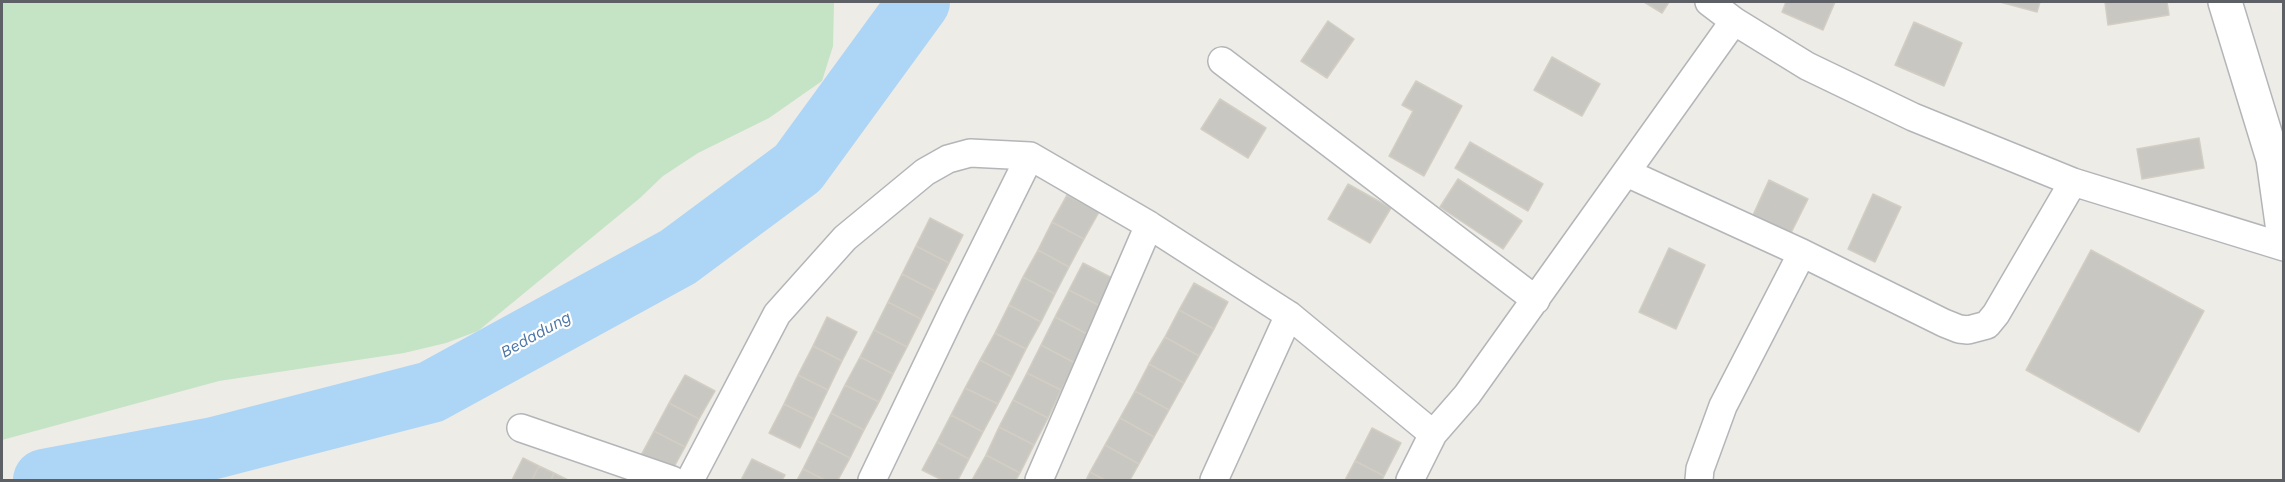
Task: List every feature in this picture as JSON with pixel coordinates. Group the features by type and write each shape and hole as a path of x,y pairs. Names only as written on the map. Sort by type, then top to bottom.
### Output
{"street":[{"path":"1709,2 1734,21 1807,66 1913,117 2073,182 2283,247"},
{"path":"2225,2 2273,159 2283,238"},
{"path":"1410,480 1432,434 1467,394 1536,300 1734,21"},
{"path":"1222,61 1536,300"},
{"path":"690,480 777,314 845,238 925,172 948,159 970,153 1030,156 1149,225 1289,315 1432,434"},
{"path":"872,480 1030,156"},
{"path":"1627,173 1802,253 1959,329 1976,329 1987,325 1996,314 2073,182"},
{"path":"1039,480 1149,225"},
{"path":"1699,480 1700,469 1723,406 1802,253"},
{"path":"1214,480 1289,315"},
{"path":"521,429 672,480"}],"green space":[{"path":"2,2 834,2 833,46 822,81 769,118 698,153 663,176 640,198 478,331 446,343 404,353 219,381 2,440"}],"building":[{"path":"1644,2 1669,2 1662,13"},
{"path":"1786,2 1835,2 1823,30 1782,12"},
{"path":"2000,2 2040,2 2037,12"},
{"path":"2105,2 2167,2 2169,15 2108,25"},
{"path":"1328,21 1354,39 1327,78 1301,61"},
{"path":"1914,22 1962,43 1944,86 1895,65"},
{"path":"1552,57 1600,84 1582,116 1534,90"},
{"path":"1416,81 1462,106 1424,176 1389,156 1413,111 1402,105"},
{"path":"1220,99 1266,128 1248,158 1201,129"},
{"path":"2199,138 2204,168 2142,179 2137,149"},
{"path":"1470,142 1543,184 1528,211 1455,168"},
{"path":"1458,179 1522,221 1503,249 1440,207"},
{"path":"1769,180 1808,199 1791,233 1753,215"},
{"path":"1348,184 1391,208 1370,243 1328,219"},
{"path":"1873,194 1901,207 1875,262 1848,249"},
{"path":"1067,195 1099,212 1084,239 1052,222"},
{"path":"930,218 963,235 949,263 916,246"},
{"path":"1052,222 1084,239 1069,267 1038,250"},
{"path":"916,246 949,263 935,291 902,274"},
{"path":"1669,248 1705,265 1676,329 1639,312"},
{"path":"1038,250 1069,267 1055,294 1023,277"},
{"path":"2091,250 2204,311 2139,432 2026,370"},
{"path":"1083,263 1118,281 1104,308 1069,290"},
{"path":"902,274 935,291 921,319 888,302"},
{"path":"1023,277 1055,294 1041,322 1009,305"},
{"path":"1194,283 1228,302 1214,329 1179,310"},
{"path":"1069,290 1104,308 1089,335 1055,317"},
{"path":"888,302 921,319 907,347 874,330"},
{"path":"1009,305 1041,322 1026,349 995,333"},
{"path":"1179,310 1214,329 1199,356 1165,337"},
{"path":"827,317 857,332 842,361 813,346"},
{"path":"1055,317 1089,335 1075,363 1041,345"},
{"path":"874,330 907,347 893,374 860,357"},
{"path":"995,333 1026,349 1012,377 980,360"},
{"path":"1165,337 1199,356 1184,383 1149,364"},
{"path":"1041,345 1075,363 1061,390 1027,373"},
{"path":"813,346 842,361 828,390 798,375"},
{"path":"860,357 893,374 879,402 845,385"},
{"path":"980,360 1012,377 998,404 965,388"},
{"path":"1149,364 1184,383 1169,410 1135,391"},
{"path":"1027,373 1061,390 1048,418 1013,400"},
{"path":"685,375 715,391 699,419 669,403"},
{"path":"798,375 828,390 814,419 784,404"},
{"path":"845,385 879,402 864,430 831,413"},
{"path":"965,388 998,404 983,432 951,415"},
{"path":"1135,391 1169,410 1154,437 1120,418"},
{"path":"1013,400 1048,418 1034,445 999,427"},
{"path":"669,403 699,419 685,447 654,431"},
{"path":"784,404 814,419 800,448 769,433"},
{"path":"831,413 864,430 850,458 817,441"},
{"path":"951,415 983,432 969,459 937,442"},
{"path":"1120,418 1154,437 1139,464 1105,445"},
{"path":"999,427 1034,445 1020,473 986,455"},
{"path":"1372,428 1401,443 1384,476 1355,461"},
{"path":"654,431 685,447 669,476 639,459"},
{"path":"817,441 850,458 838,480 825,480 803,469"},
{"path":"937,442 969,459 958,480 942,480 922,470"},
{"path":"1105,445 1139,464 1130,480 1105,480 1090,472"},
{"path":"986,455 1020,473 1016,480 972,480"},
{"path":"523,458 539,466 532,480 512,480"},
{"path":"752,459 785,475 782,480 741,480"},
{"path":"1355,461 1384,476 1382,480 1345,480"},
{"path":"539,466 554,473 551,480 532,480"},
{"path":"803,469 825,480 797,480"},
{"path":"1090,472 1105,480 1086,480"},
{"path":"554,473 568,480 551,480"}],"waterway":[{"name":"Bedadung","path":"44,480 214,448 431,392 678,257 798,168 919,2"}]}
